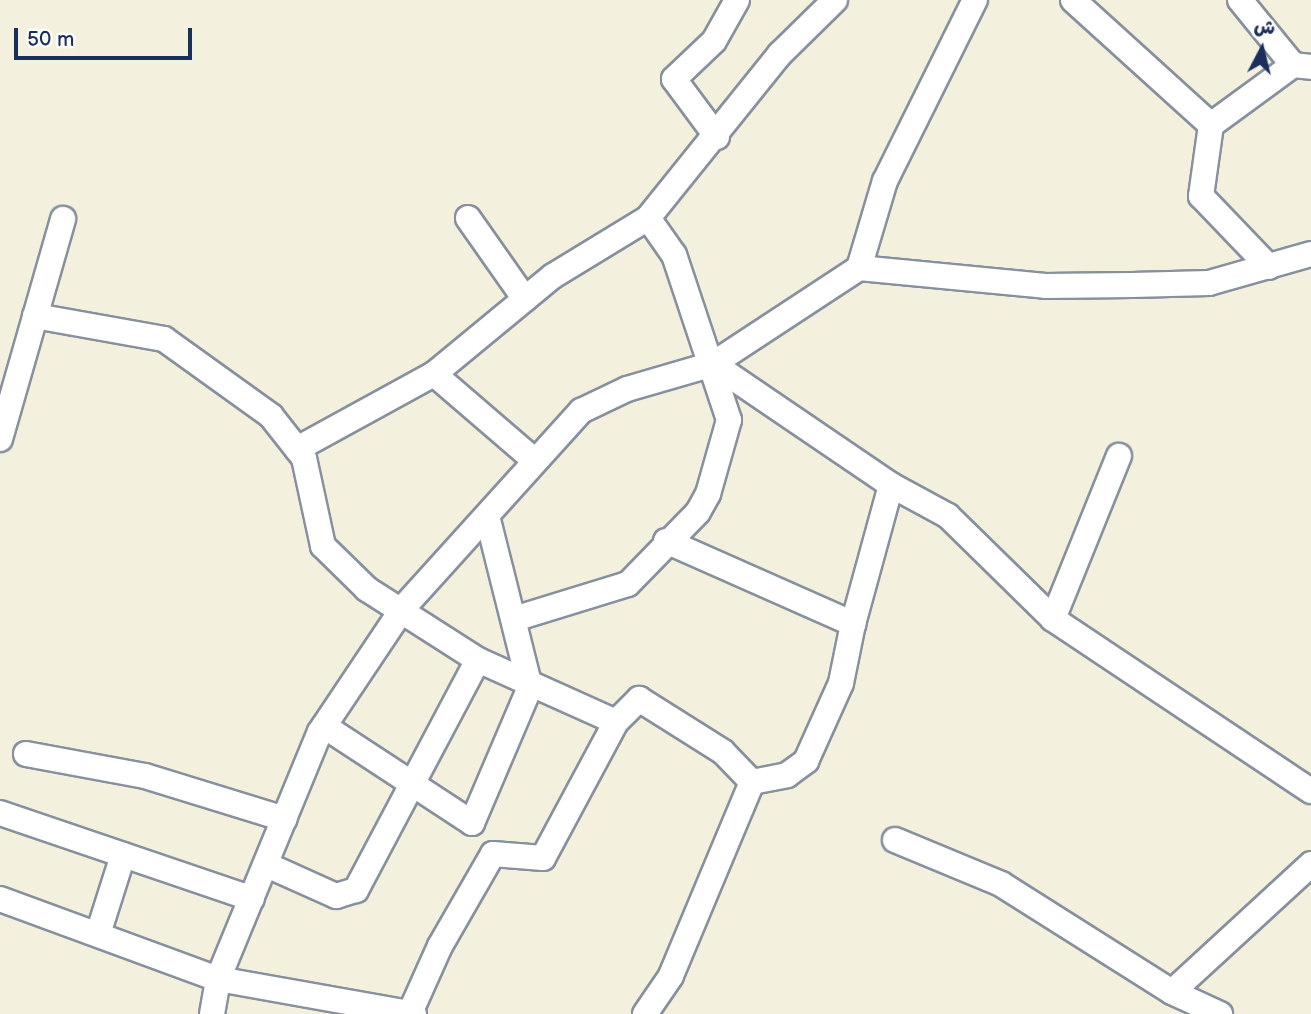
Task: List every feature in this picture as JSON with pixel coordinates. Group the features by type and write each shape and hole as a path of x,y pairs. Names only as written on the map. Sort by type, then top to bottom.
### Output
{"street":[{"path":"717,137 674,79 714,41 737,0"},
{"path":"296,449 434,374 525,299 648,218 717,137 780,54 835,0"},
{"path":"859,268 885,181 975,0"},
{"path":"1073,0 1211,125"},
{"path":"1240,0 1302,66 1211,125 1201,196 1269,267"},
{"path":"468,218 525,299"},
{"path":"514,619 628,584 666,541 698,512 721,455 729,420 713,364 674,255 648,218"},
{"path":"0,439 63,219"},
{"path":"212,1014 218,979 324,726 403,608 581,411 627,389 713,364 859,268 1057,286 1209,283 1311,254"},
{"path":"35,316 164,339 271,416 296,449 323,546 367,589 403,608 478,660 530,687 616,722"},
{"path":"713,364 891,485 948,516 1053,619 1311,791"},
{"path":"434,374 535,461"},
{"path":"1053,619 1119,456"},
{"path":"752,782 787,775 806,761 841,682 853,624 891,485"},
{"path":"324,726 472,823 530,687 487,516"},
{"path":"666,541 853,624"},
{"path":"267,864 335,896 356,890 478,660"},
{"path":"0,899 218,979 412,1014 440,946 493,854 543,859 616,722 639,699 723,752 752,782"},
{"path":"26,754 145,776 285,819"},
{"path":"645,1014 671,976 752,782"},
{"path":"0,813 252,900"},
{"path":"895,840 1002,884 1172,992 1220,1014"},
{"path":"98,934 123,855"},
{"path":"1172,992 1311,864"}]}
